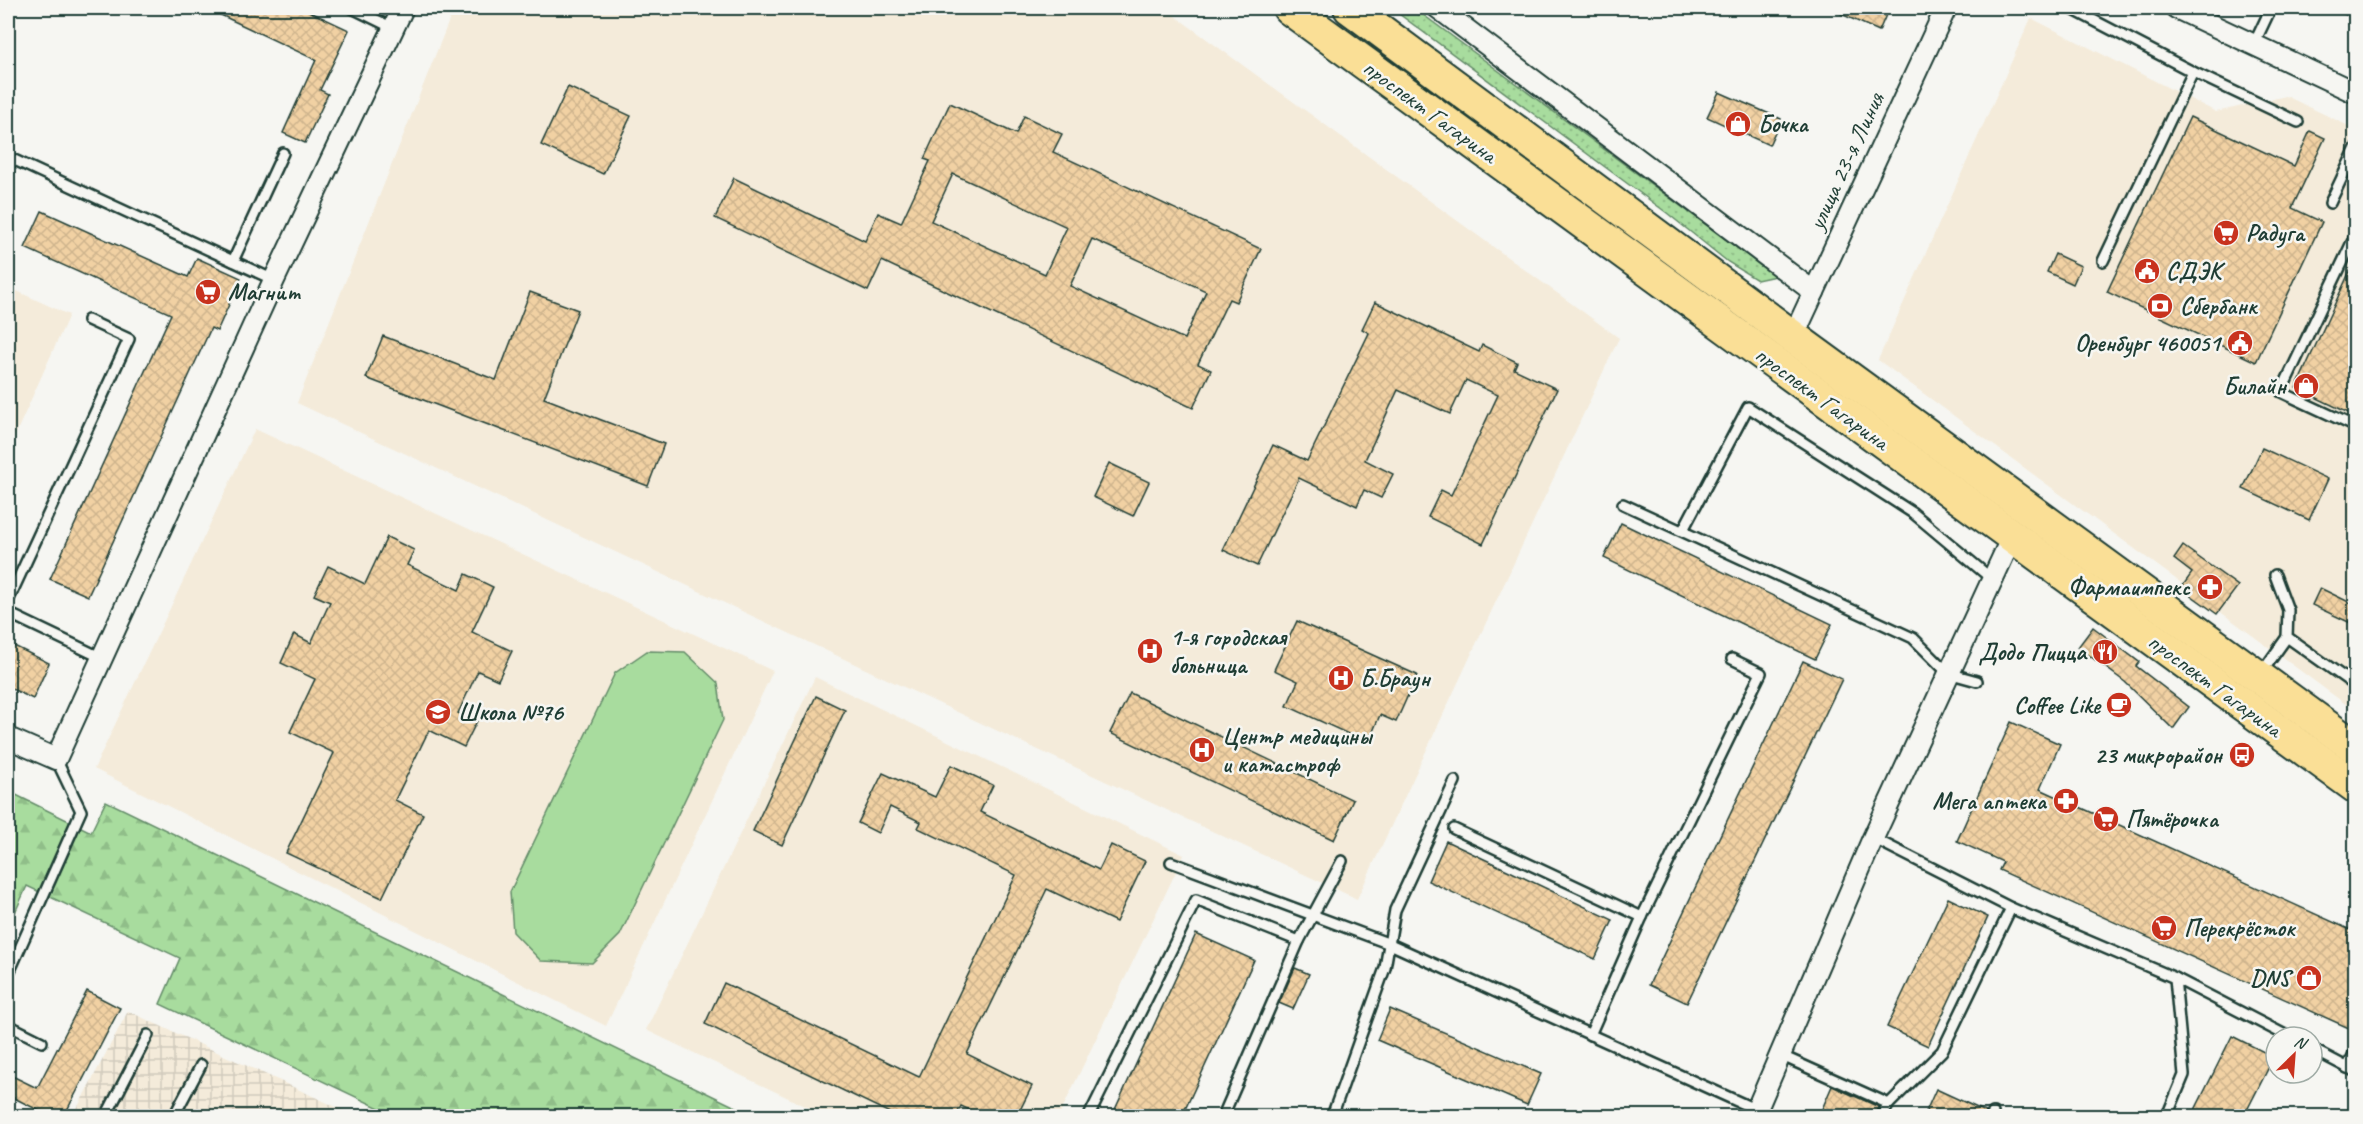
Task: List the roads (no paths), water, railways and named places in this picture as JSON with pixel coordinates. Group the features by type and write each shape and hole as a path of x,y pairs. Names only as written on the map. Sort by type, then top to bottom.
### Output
{"main road":[{"name":"проспект Гагарина","path":"1289,8 2355,787"},
{"name":"проспект Гагарина","path":"1350,8 1793,337 2032,509 2355,748"},
{"path":"2013,537 2032,509"}],"street":[{"path":"8,738 56,759 274,280 403,8"},
{"path":"1438,8 1814,292"},
{"name":"улица 23-я Линия","path":"1793,337 1946,8"},
{"path":"2176,8 2355,93"},
{"path":"1760,1114 1780,1055 1872,838 2013,537"}],"lane":[{"path":"352,8 393,28"},
{"path":"2070,8 2193,72 2298,122"},
{"path":"2254,44 2271,8"},
{"path":"2346,8 2355,12"},
{"path":"2103,261 2193,72"},
{"path":"2330,203 2355,148"},
{"path":"233,261 283,153"},
{"path":"8,157 274,280"},
{"path":"2355,234 2281,392 2355,427"},
{"path":"2334,279 2344,284"},
{"path":"8,601 129,339 88,320"},
{"path":"1683,530 1748,407 1913,513 1993,580"},
{"path":"1623,504 1913,638 1948,673 1977,681"},
{"path":"2259,677 2287,638 2288,610 2275,575"},
{"path":"8,613 102,658"},
{"path":"2287,638 2355,686"},
{"path":"1590,1035 1642,917 1761,673 1732,659"},
{"path":"8,975 81,811 56,759"},
{"path":"1332,1116 1385,968 1395,910 1455,781"},
{"path":"1454,829 1642,917"},
{"path":"1872,838 2011,908 2175,978 2266,1025"},
{"path":"1223,1116 1299,941 1342,861"},
{"path":"1171,862 1390,944 1760,1114"},
{"path":"1089,1116 1196,900 1299,941"},
{"path":"1882,1116 1888,1104 1942,1051 2011,908"},
{"path":"2167,1116 2184,1075 2175,978"},
{"path":"8,1025 42,1042"},
{"path":"106,1116 148,1035"},
{"path":"2324,1055 2351,1070 2355,1050"},
{"path":"1780,1055 1888,1104"},
{"path":"174,1116 201,1065"}],"place":[{"name":"Бочка","path":"1738,124"},
{"name":"Радуга","path":"2226,233"},
{"name":"СДЭК","path":"2147,271"},
{"name":"Магнит","path":"208,292"},
{"name":"Сбербанк","path":"2160,306"},
{"name":"Оренбург 460051","path":"2240,343"},
{"name":"Билайн","path":"2306,386"},
{"name":"Фармаимпекс","path":"2210,587"},
{"name":"1-я городская больница","path":"1150,651"},
{"name":"Додо Пицца","path":"2105,652"},
{"name":"Б.Браун","path":"1341,678"},
{"name":"Coffee Like","path":"2119,705"},
{"name":"Школа №76","path":"438,712"},
{"name":"Центр медицины и катастроф","path":"1202,750"},
{"name":"23 микрорайон","path":"2242,755"},
{"name":"Мега аптека","path":"2066,801"},
{"name":"Пятёрочка","path":"2106,819"},
{"name":"Перекрёсток","path":"2164,928"},
{"name":"DNS","path":"2309,978"}]}
